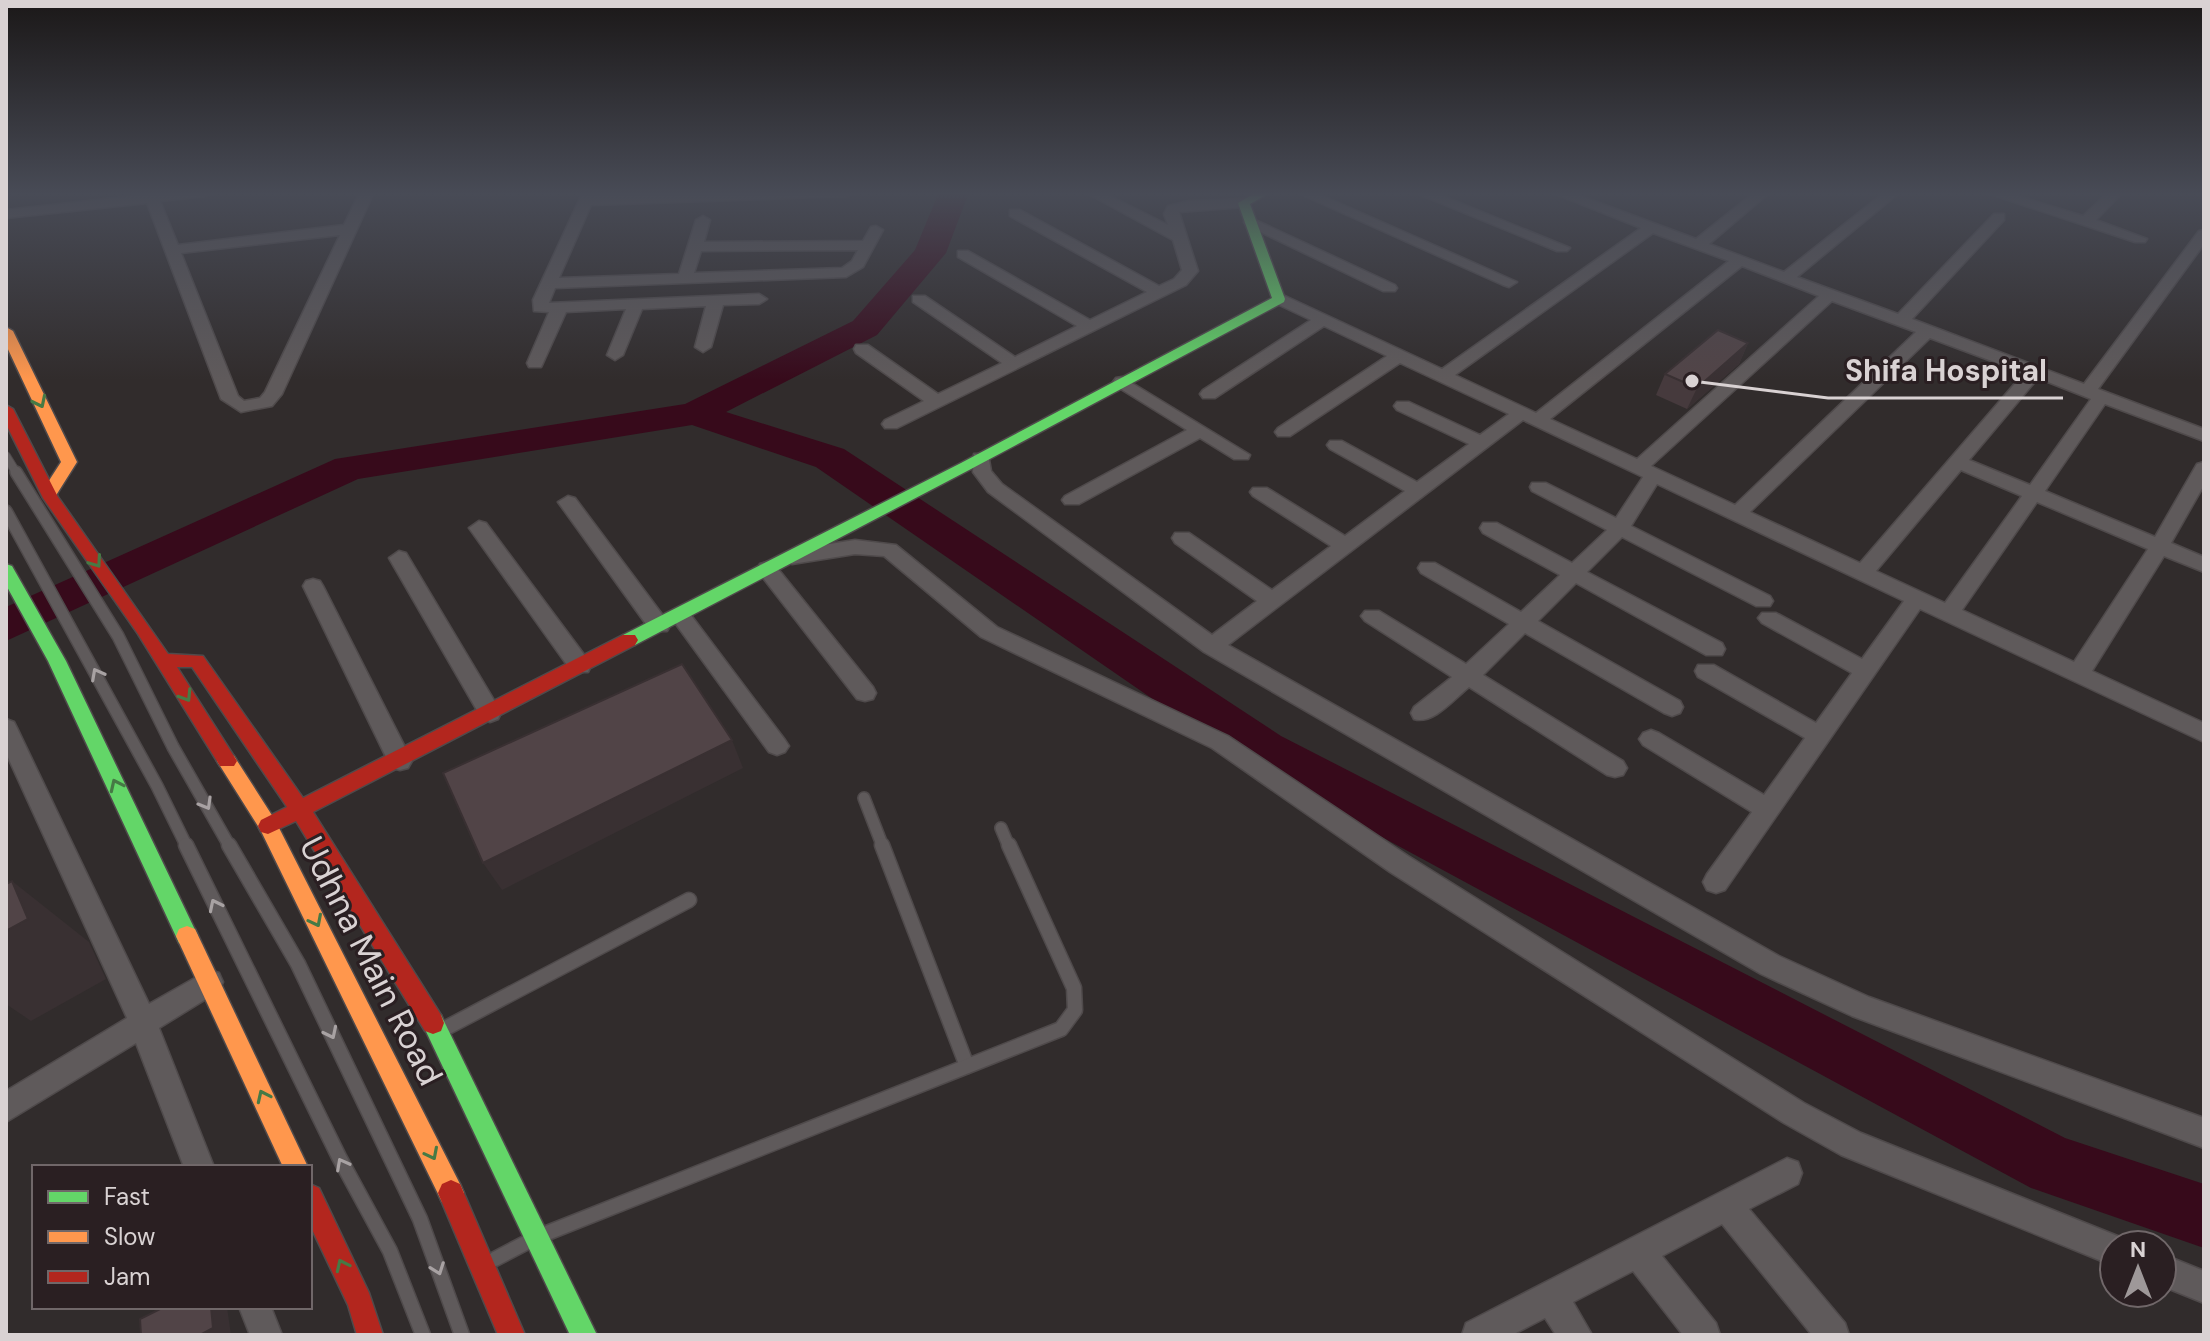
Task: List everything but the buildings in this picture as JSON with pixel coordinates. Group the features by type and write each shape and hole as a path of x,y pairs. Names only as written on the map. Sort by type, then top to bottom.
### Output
{"main road":[{"path":"268,826 659,626 1279,299 1263,255"},
{"path":"6,331 69,462 45,498"},
{"path":"6,409 45,498"},
{"name":"Udhna Main Road","path":"45,498 144,630 268,826 465,1220 512,1335"},
{"path":"6,570 57,661 295,1165"},
{"path":"163,660 197,661 301,811 425,1006 584,1335"},
{"path":"312,1201 360,1302 370,1335"}],"street":[{"path":"174,255 230,399 241,407 266,402 278,385 338,255"},
{"path":"563,255 540,308 759,299"},
{"path":"685,278 693,255"},
{"path":"550,283 846,272 858,264 863,255"},
{"path":"964,255 1089,326"},
{"path":"1090,255 1158,292"},
{"path":"891,424 1180,282 1190,271 1185,255"},
{"path":"1319,255 1389,288"},
{"path":"1446,255 1509,282"},
{"path":"1443,376 1613,255"},
{"path":"1726,255 2204,435"},
{"path":"1787,277 1815,255"},
{"path":"1901,321 1964,255"},
{"path":"1949,613 2034,494 2095,394 2190,255"},
{"path":"1212,646 1482,443 1529,418 1740,260"},
{"path":"1422,713 1468,676 1620,528 1647,471 1830,294"},
{"path":"919,299 1013,363"},
{"path":"1279,299 2204,733"},
{"path":"703,347 716,300"},
{"path":"615,355 635,306"},
{"path":"535,363 559,309"},
{"path":"1209,394 1323,320"},
{"path":"1737,514 1927,331"},
{"path":"862,349 936,401"},
{"path":"1284,432 1399,356"},
{"path":"1863,573 2035,371"},
{"path":"1122,382 1241,455"},
{"path":"1403,406 1482,443"},
{"path":"1072,500 1201,430"},
{"path":"1336,445 1418,491"},
{"path":"973,462 995,488 1212,646 1770,965 1862,1007 2204,1133"},
{"path":"1958,462 2204,565"},
{"path":"2078,674 2159,547 2204,468"},
{"path":"1539,487 1620,528 1766,610 1866,671"},
{"path":"1260,492 1346,546"},
{"path":"568,502 659,626"},
{"path":"479,528 580,666"},
{"path":"1490,528 1714,649"},
{"path":"1182,538 1272,601"},
{"path":"791,557 855,547 889,550 989,632 1220,742 1399,864 1794,1113 1852,1144 2098,1244"},
{"path":"399,558 490,713"},
{"path":"1428,568 1672,707"},
{"path":"767,569 865,693"},
{"path":"313,586 400,761"},
{"path":"1716,882 1917,598"},
{"path":"680,615 777,746"},
{"path":"1372,616 1615,768"},
{"path":"1706,671 1820,736"},
{"path":"6,728 142,1021 198,1165"},
{"path":"1651,739 1768,810"},
{"path":"6,1108 209,982"},
{"path":"1478,1335 1787,1173"},
{"path":"1726,1205 1833,1335"},
{"path":"1638,1251 1704,1335"},
{"path":"2178,1276 2204,1287"},
{"path":"1550,1297 1576,1335"},
{"path":"256,1309 266,1335"}],"lane":[{"path":"6,456 45,498 173,747 298,964 420,1219 462,1335"},
{"path":"6,512 157,786 339,1157 390,1251 423,1335"},
{"path":"864,798 967,1066"},
{"path":"484,1266 537,1237 1061,1029 1072,1019 1079,1003 1001,828"},
{"path":"437,1033 689,900"}],"waterway":[{"path":"694,414 865,328 929,255"},
{"path":"6,625 349,468 694,414"},
{"path":"694,414 830,458 1264,750 2053,1166 2204,1216"}],"traffic: fast":[{"path":"629,640 966,466 1279,299 1263,255"},
{"path":"6,570 57,661 187,936"},
{"path":"433,1023 584,1335"}],"traffic: slow":[{"path":"6,331 69,462 49,493"},
{"path":"227,761 268,826 451,1193"},
{"path":"187,936 295,1165"}],"traffic: jam":[{"path":"6,409 51,498 144,630 227,761"},
{"path":"268,826 629,640"},
{"path":"163,660 197,661 301,811 433,1023"},
{"path":"451,1193 512,1335"},
{"path":"312,1201 360,1302 370,1335"}],"place":[{"name":"Shifa Hospital","path":"1692,381"}]}
